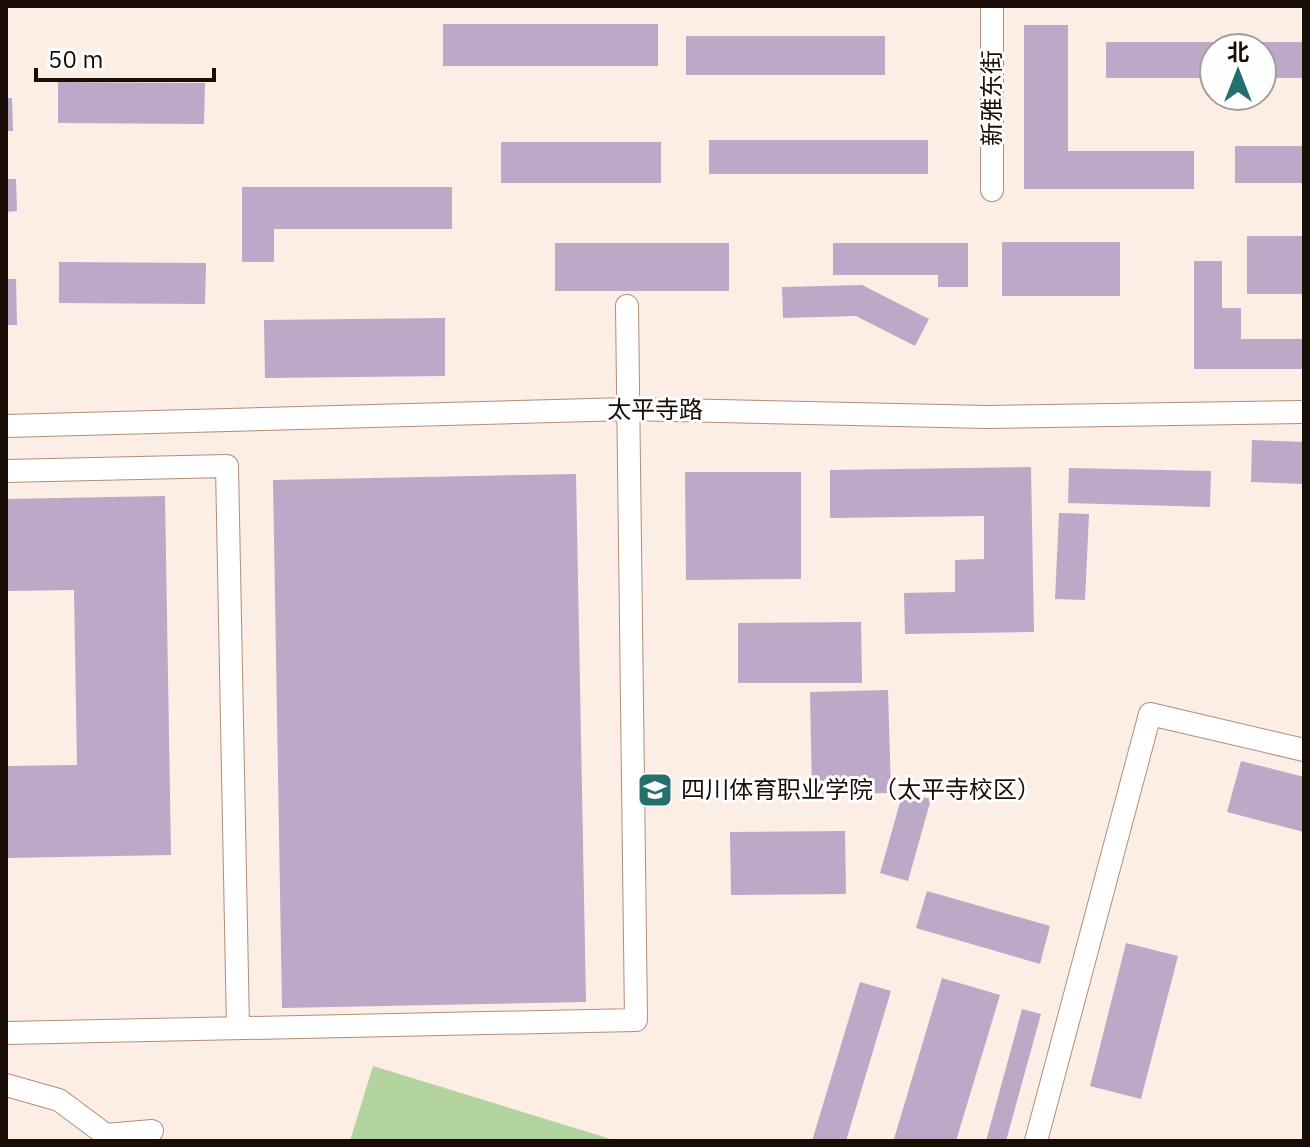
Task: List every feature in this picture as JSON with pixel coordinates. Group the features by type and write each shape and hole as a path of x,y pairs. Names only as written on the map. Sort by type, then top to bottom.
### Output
{"street":[{"name":"新雅东街","path":"992,6 992,190"},
{"path":"6,1033 636,1020 627,306"},
{"name":"太平寺路","path":"6,426 627,409 987,417 1304,412"},
{"path":"6,471 227,466 238,1028"},
{"path":"1036,1141 1150,714 1304,750"},
{"path":"6,1085 59,1100 106,1135 152,1131"}],"green space":[{"path":"373,1066 617,1141 350,1141"}],"building":[{"path":"443,24 658,24 658,66 443,66"},
{"path":"1024,25 1068,25 1068,151 1194,151 1194,189 1024,189"},
{"path":"686,36 885,36 885,75 686,75"},
{"path":"1106,42 1198,42 1198,78 1106,78"},
{"path":"1278,42 1304,42 1304,78 1278,78"},
{"path":"58,82 205,83 204,124 58,123"},
{"path":"6,98 12,98 13,131 6,131"},
{"path":"709,140 928,140 928,174 709,174"},
{"path":"501,142 661,142 661,183 501,183"},
{"path":"1235,146 1304,146 1304,183 1235,183"},
{"path":"6,179 16,179 17,211 6,212"},
{"path":"242,187 452,187 452,229 274,229 274,262 242,262"},
{"path":"1247,236 1304,236 1304,294 1247,294"},
{"path":"1002,242 1120,242 1120,296 1002,296"},
{"path":"555,243 729,243 729,291 555,291"},
{"path":"833,243 968,243 968,287 938,287 938,275 833,275"},
{"path":"1194,261 1222,261 1222,308 1241,308 1241,339 1304,339 1304,369 1194,369"},
{"path":"59,262 206,263 205,304 59,303"},
{"path":"6,279 16,279 17,325 6,325"},
{"path":"862,285 929,319 915,346 856,316 783,318 782,287"},
{"path":"445,318 445,376 265,378 264,320"},
{"path":"1252,440 1304,442 1304,484 1251,482"},
{"path":"1031,467 1034,632 905,634 904,593 955,592 955,560 984,559 984,516 830,518 830,470"},
{"path":"1069,468 1211,471 1210,507 1068,503"},
{"path":"685,472 801,472 801,579 686,580"},
{"path":"576,474 586,1002 282,1008 273,480"},
{"path":"165,496 171,855 6,858 6,766 77,765 74,590 6,591 6,499"},
{"path":"1059,513 1089,514 1085,600 1055,599"},
{"path":"861,622 862,683 738,683 738,623"},
{"path":"888,690 891,793 812,794 810,692"},
{"path":"1241,761 1304,777 1304,832 1227,812"},
{"path":"903,792 931,799 908,881 880,873"},
{"path":"845,831 846,894 731,895 730,832"},
{"path":"927,891 1050,926 1040,964 916,928"},
{"path":"1126,943 1178,956 1141,1099 1090,1086"},
{"path":"942,978 1000,995 956,1141 901,1141 894,1139"},
{"path":"860,982 891,991 846,1141 812,1141"},
{"path":"1022,1009 1041,1014 1006,1141 986,1141"}],"place":[{"name":"四川体育职业学院（太平寺校区）","path":"655,790"}]}
